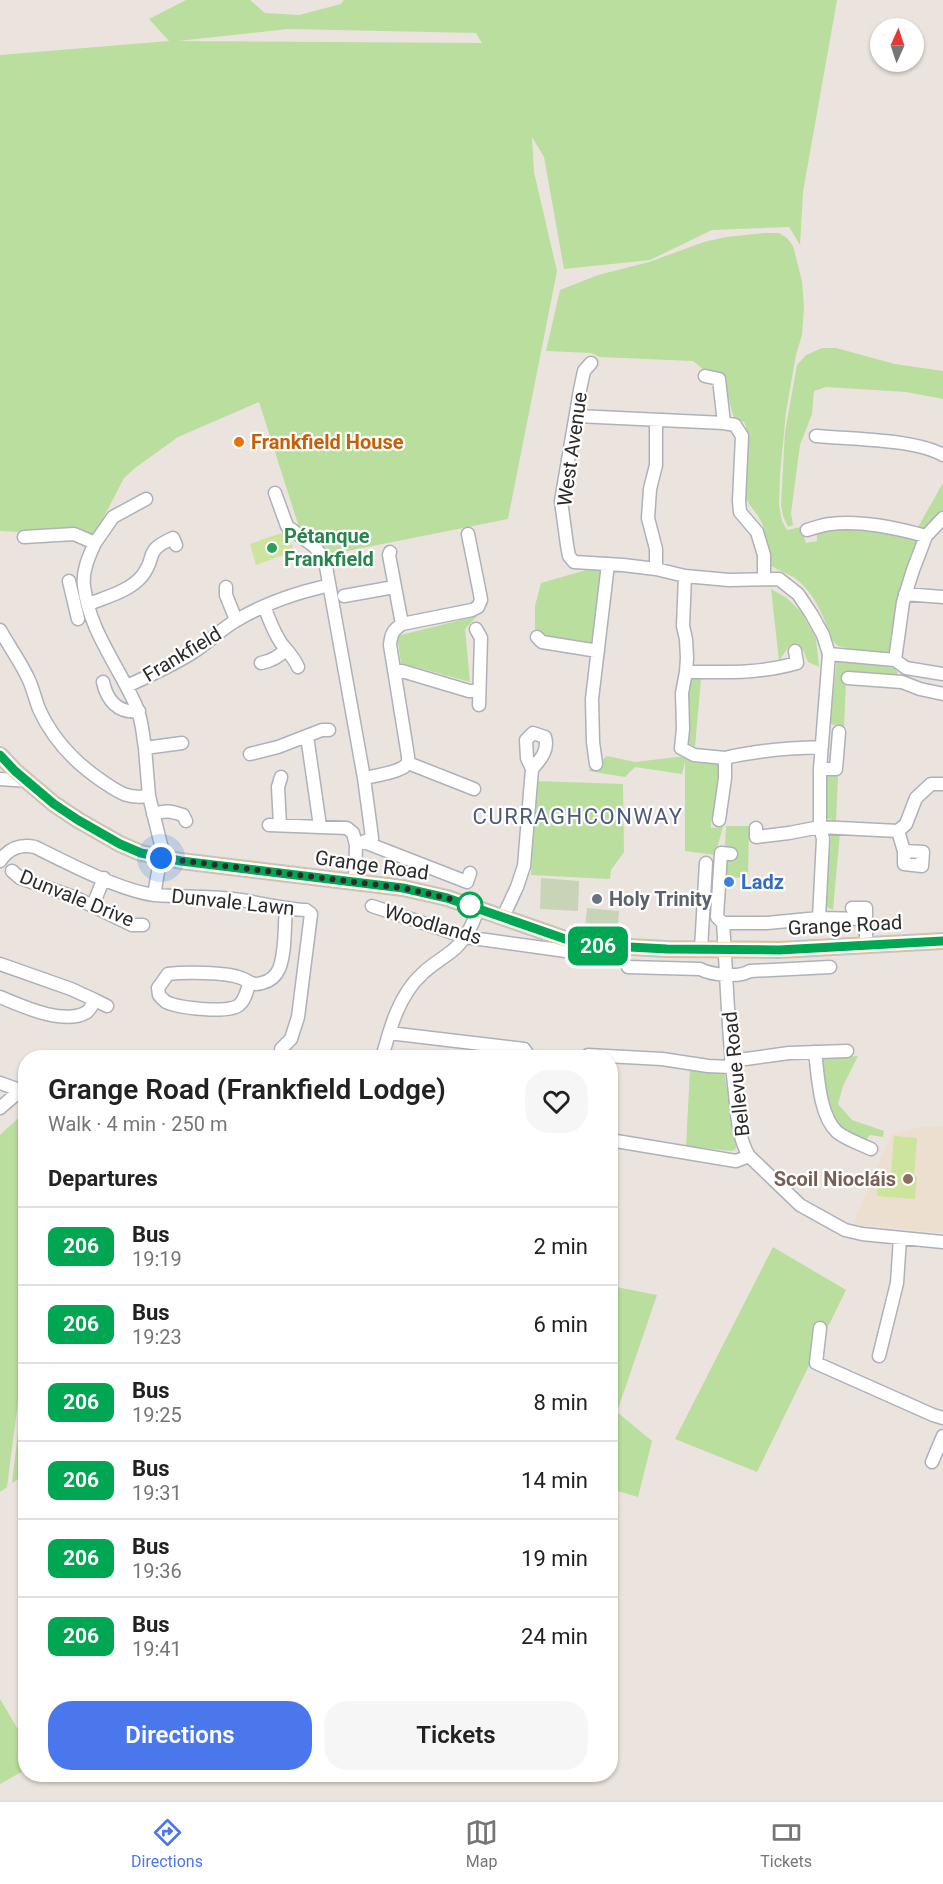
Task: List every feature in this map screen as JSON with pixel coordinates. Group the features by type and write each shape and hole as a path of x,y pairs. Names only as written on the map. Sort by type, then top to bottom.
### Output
{"main road":[{"name":"Grange Road","path":"0,755 54,804 120,844 141,853 161,858 403,888 447,898 574,942 592,945 779,950 943,941"}],"street":[{"name":"West Avenue","path":"591,363 585,371 561,501 569,556 574,562 656,569 685,576 729,580 779,579 798,594 823,635 829,654 820,769 820,827 823,839 819,918"},
{"path":"705,376 718,379 724,423"},
{"path":"577,416 735,425 742,436 740,512 757,532 765,555 764,579"},
{"path":"656,420 656,465 650,489 648,518 656,549 656,569"},
{"path":"816,436 907,444 934,451 943,456"},
{"path":"275,494 287,526 315,547 325,561 364,778 372,838 360,843"},
{"name":"Frankfield","path":"146,499 113,517 87,560 84,585 89,606 109,657 139,711 146,748 149,796 162,849 161,858"},
{"path":"895,660 906,594 926,536 943,518"},
{"path":"807,530 828,524 849,523 902,530 926,536"},
{"path":"24,537 74,534 96,543"},
{"path":"364,778 395,771 405,767 408,763 390,645 394,629 402,624 472,610 478,607 481,600 468,534"},
{"path":"69,581 77,616 89,606 134,583 147,568 151,553 155,548 173,538 177,545"},
{"path":"390,552 394,587 402,624"},
{"path":"596,764 592,699 609,564"},
{"path":"685,576 683,626 686,639 686,672 682,693 681,748 694,755 725,758 774,750 822,747"},
{"name":"Frankfield","path":"226,587 226,595 237,620"},
{"name":"Frankfield","path":"127,686 166,669 237,620 275,600 322,587"},
{"path":"344,596 394,587"},
{"path":"906,594 943,597"},
{"path":"264,606 273,630 297,667"},
{"path":"476,629 481,638 479,705"},
{"path":"0,630 29,680 51,732 66,752 84,768 117,790 133,798 149,796"},
{"path":"537,637 542,642 597,651"},
{"path":"10,647 21,640"},
{"path":"261,663 269,661 286,650"},
{"path":"686,672 751,672 784,667 797,663 795,651"},
{"path":"829,654 895,660 906,668 943,674"},
{"path":"902,682 906,668"},
{"path":"394,671 402,670 469,691 478,691"},
{"path":"848,678 902,682 943,694"},
{"name":"Frankfield","path":"103,681 106,693 118,708 132,712 139,711"},
{"path":"250,754 280,752 307,736 322,730 329,730"},
{"path":"820,769 836,769 839,732"},
{"path":"307,736 320,826"},
{"path":"146,748 182,743"},
{"path":"719,820 725,778 725,758"},
{"path":"408,763 474,789"},
{"path":"503,917 524,867 532,769"},
{"path":"281,777 274,825 347,828 353,832 360,843 466,882 470,873"},
{"path":"0,779 28,781"},
{"path":"756,828 756,837 820,827 898,831 906,824 916,798 931,784 943,784"},
{"path":"153,814 166,810 183,815 186,821"},
{"path":"898,831 904,851"},
{"path":"355,882 360,843"},
{"name":"Dunvale Lawn","path":"0,861 5,854 16,847 27,845 104,878 154,895 225,898 259,902 286,909 306,910 310,914 298,1017 291,1039 281,1049"},
{"name":"Bellevue Road","path":"731,854 721,853 717,916 723,923 731,1064 744,1147 749,1156 795,1201 852,1232 943,1242"},
{"name":"Dunvale Lawn","path":"154,895 161,858"},
{"path":"702,949 706,863"},
{"name":"Dunvale Drive","path":"12,871 20,878 93,905 132,925 143,925"},
{"path":"93,905 104,878"},
{"name":"Woodlands","path":"372,906 465,937 566,951"},
{"path":"384,1050 406,993 420,975 453,951 465,937 473,926 478,908"},
{"path":"852,908 866,908 866,946"},
{"path":"249,984 238,1006 229,1009 209,1009 165,1001 159,995 158,988 168,974 210,973 241,978 249,984 262,983 274,978 280,968 286,909"},
{"path":"723,923 767,923 819,918 866,919"},
{"path":"0,964 72,989 101,1003 78,1016 60,1016 35,1011 0,997"},
{"path":"628,967 700,969 710,974 744,975 750,971 830,967"},
{"path":"389,1033 525,1050"},
{"path":"618,1057 662,1059 708,1066 789,1053 847,1051"},
{"path":"815,1052 822,1104 830,1122 838,1132 871,1149"},
{"path":"0,1083 14,1088 15,1095 0,1108"},
{"path":"618,1141 736,1161 749,1156"},
{"path":"879,1356 897,1283 900,1238"},
{"path":"820,1328 816,1363 943,1418"},
{"path":"932,1462 943,1436"}],"shaded area":[{"name":"Scoil Niocláis","path":"943,1126 943,1233 853,1224 891,1135 920,1127"}],"green space":[{"path":"186,0 250,0 265,13 299,15 341,4 344,0 837,0 803,192 800,245 789,227 712,230 650,260 564,269 544,157 532,137 534,172 557,271 508,519 317,557 306,549 259,402 178,437 135,468 124,478 95,534 0,531 0,55 169,41 149,19","holes":["288,29 476,33 482,43 178,41"]},
{"path":"779,233 793,246 802,281 804,307 802,335 796,355 786,412 780,474 779,505 782,521 787,530 801,527 806,543 817,541 817,532 839,527 910,535 916,540 893,650 884,656 838,646 833,641 819,607 809,592 796,579 770,565 763,526 744,492 746,426 744,422 734,418 721,373 705,371 693,361 600,357 591,353 546,351 560,290 598,275 649,262 704,242"},
{"path":"822,348 836,348 895,364 943,371 943,399 906,392 826,387 814,391 812,414 800,445 791,513 793,525 788,527 781,505 785,432 797,365 806,355"},
{"path":"943,483 943,512 925,529 918,527"},
{"name":"Pétanque Frankfield","path":"287,531 294,551 256,565 250,544"},
{"path":"590,569 604,569 591,643 546,636 535,629 535,606 541,583"},
{"path":"771,589 787,598 802,613 816,638 819,667 808,662 803,650 789,646 779,661"},
{"path":"477,616 465,629 470,682 401,663 397,636"},
{"path":"837,659 894,668 898,676 843,674 843,682 846,683 844,727 830,724"},
{"path":"690,678 701,679 695,747 686,742 687,693"},
{"path":"607,756 635,762 685,756 719,763 717,809 711,820 711,828 723,827 715,855 685,851 685,762 682,774 635,767 625,777 588,771"},
{"path":"827,776 838,776 836,821 825,818"},
{"path":"535,781 623,784 624,852 611,870 610,879 531,875"},
{"path":"726,826 749,826 748,878 723,877"},
{"path":"840,833 833,910 825,906 831,834"},
{"path":"541,878 579,881 578,911 540,909"},
{"path":"587,908 619,911 617,939 584,935"},
{"path":"858,1056 843,1086 838,1104 852,1120 884,1131 883,1137 870,1135 866,1140 840,1127 828,1106 821,1058"},
{"path":"690,1069 724,1072 737,1144 735,1150 686,1146"},
{"path":"18,1118 18,1402 7,1487 0,1492 0,1135"},
{"path":"894,1136 917,1138 915,1199 877,1196 879,1173 891,1174"},
{"path":"773,1247 846,1290 757,1472 675,1439"},
{"path":"618,1287 657,1295 618,1409"},
{"path":"618,1413 652,1441 638,1497 618,1491"},
{"path":"18,1433 18,1479 12,1483"},
{"path":"0,1699 18,1729 18,1774 0,1784"}],"bus line":[{"name":"206","path":"0,755 54,804 120,844 141,853 181,861 403,888 447,898 574,942 667,949 779,950 943,941"}],"place":[{"name":"Frankfield House","path":"239,442"},
{"name":"Pétanque Frankfield","path":"272,548"},
{"name":"Ladz","path":"729,882"},
{"name":"Holy Trinity","path":"597,899"},
{"name":"Scoil Niocláis","path":"908,1179"}],"district":[{"name":"CURRAGHCONWAY","path":"578,816"}],"route":[{"path":"161,858 403,888 470,905"}]}
